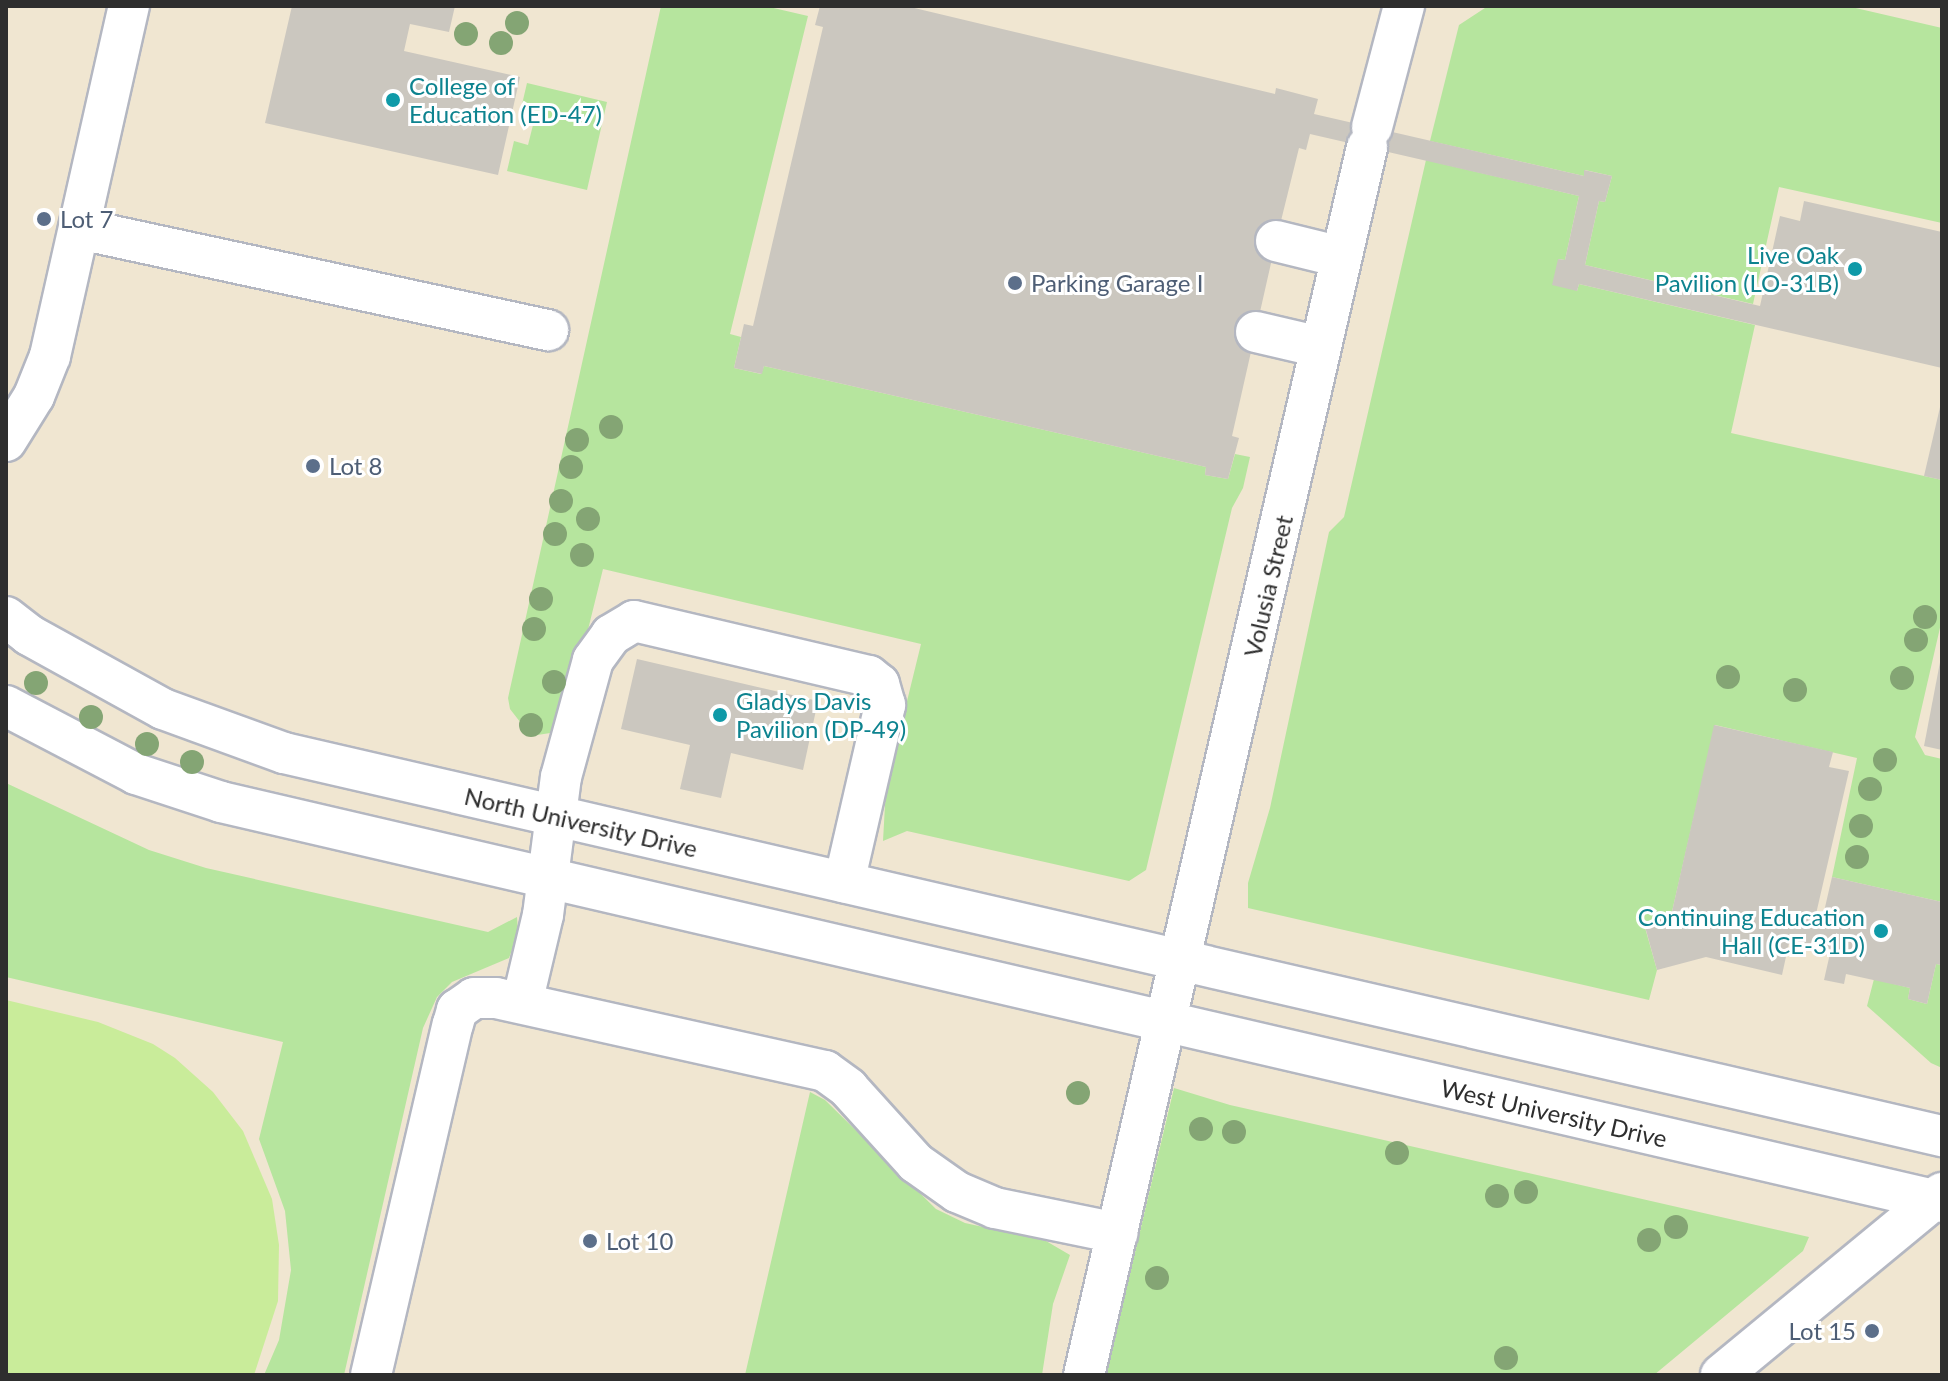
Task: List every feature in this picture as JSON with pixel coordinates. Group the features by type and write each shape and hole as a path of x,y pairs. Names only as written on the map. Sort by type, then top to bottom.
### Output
{"street":[{"path":"6,441 34,396 50,356 129,6"},
{"name":"Volusia Street","path":"1084,1375 1182,961 1341,257 1404,6"},
{"path":"80,229 548,330"},
{"path":"1276,241 1341,257"},
{"path":"1256,332 1320,347"},
{"name":"North University Drive","path":"6,617 29,635 124,689 222,733 284,753 1182,961"},
{"path":"522,1003 541,924 561,777 593,660 600,646 622,626 647,622 869,676 879,684 885,705 844,882"},
{"path":"6,706 136,774 221,802 1166,1023"},
{"path":"1182,961 1942,1136"},
{"path":"371,1375 457,1010 474,998 522,1003 825,1071 848,1088 916,1163 957,1192 995,1208 1117,1233"},
{"name":"West University Drive","path":"1166,1023 1939,1198"},
{"path":"1721,1375 1939,1198"}],"shaded area":[{"path":"6,6 1942,6 1942,1375 6,1375"}],"green space":[{"path":"661,6 765,6 808,16 730,334 741,337 734,368 761,374 764,366 1206,467 1205,475 1228,479 1235,454 1250,457 1243,488 1232,508 1146,870 1129,881 907,831 883,841 886,787 921,644 603,569 563,731 531,736 510,709 508,698"},
{"path":"1488,6 1847,6 1942,28 1942,223 1779,187 1753,304 1585,265 1599,201 1605,202 1612,176 1585,170 1584,176 1430,141 1459,25"},
{"path":"527,83 607,102 587,190 507,171 514,141 528,145 535,117 520,113"},
{"path":"1426,160 1579,196 1565,260 1558,259 1577,291 1579,284 1755,325 1731,433 1942,480 1942,619 1915,737 1925,755 1942,759 1942,902 1832,877 1857,758 1715,725 1671,916 1644,924 1657,970 1649,1000 1248,908 1248,883 1270,808 1329,532 1344,517"},
{"path":"6,783 149,850 206,868 488,932 517,917 518,933 509,958 452,982 437,997 423,1028 344,1375 264,1375 279,1340 291,1270 285,1211 259,1139 283,1042 6,977"},
{"path":"1936,964 1942,965 1942,1068 1931,1063 1867,1006 1874,979 1910,988 1908,999 1927,1004"},
{"path":"6,1000 98,1022 153,1044 175,1058 213,1092 243,1131 272,1199 279,1245 278,1301 254,1375 6,1375"},
{"path":"1174,1088 1230,1105 1809,1237 1803,1251 1654,1375 1106,1375"},
{"path":"810,1092 825,1100 936,1209 965,1223 1046,1241 1070,1255 1053,1304 1042,1375 745,1375"}],"building":[{"name":"College of Education (ED-47)","path":"292,6 455,6 449,32 410,24 404,51 520,77 498,175 265,123"},
{"name":"Parking Garage I","path":"820,6 906,6 1275,94 1276,88 1318,99 1314,114 1584,176 1584,170 1612,176 1605,202 1599,201 1585,265 1760,306 1780,216 1800,221 1804,201 1942,232 1942,368 1579,284 1577,291 1552,285 1558,259 1565,260 1579,196 1310,134 1306,150 1299,148 1276,241 1232,436 1239,438 1228,479 1205,475 1206,467 764,366 762,374 734,368 744,324 753,326 823,27 815,25"},
{"path":"1942,403 1942,480 1924,476"},
{"path":"1942,657 1942,750 1924,746"},
{"name":"Gladys Davis Pavilion (DP-49)","path":"637,659 818,701 803,770 731,753 721,798 680,789 690,745 621,729"},
{"path":"1714,725 1833,752 1829,767 1849,771 1816,914 1823,916 1832,877 1942,902 1942,965 1936,964 1927,1004 1908,999 1910,988 1846,974 1844,984 1824,980 1831,949 1817,946 1816,949 1789,943 1782,975 1706,957 1657,970 1644,923 1671,916"}],"place":[{"name":"College of Education (ED-47)","path":"393,100"},
{"name":"Lot 7","path":"44,219"},
{"name":"Live Oak Pavilion (LO-31B)","path":"1855,269"},
{"name":"Parking Garage I","path":"1015,283"},
{"name":"Lot 8","path":"313,466"},
{"name":"Gladys Davis Pavilion (DP-49)","path":"720,715"},
{"name":"Continuing Education Hall (CE-31D)","path":"1881,931"},
{"name":"Lot 10","path":"590,1241"},
{"name":"Lot 15","path":"1872,1331"}]}
